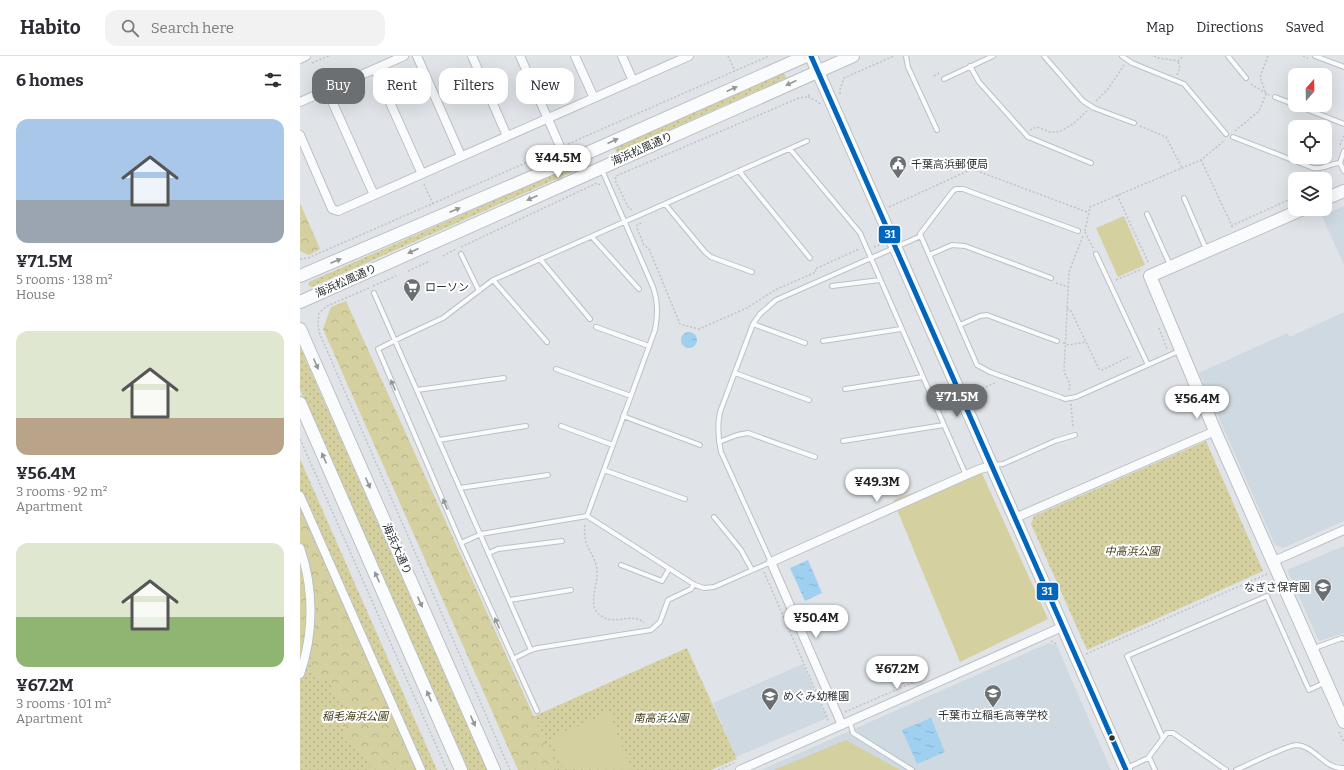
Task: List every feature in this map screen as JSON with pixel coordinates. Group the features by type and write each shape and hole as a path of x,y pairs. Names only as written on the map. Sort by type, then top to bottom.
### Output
{"street":[{"path":"300,59 306,56"},
{"path":"377,68 404,56"},
{"path":"417,56 461,156"},
{"path":"472,56 507,136"},
{"path":"520,56 566,162"},
{"path":"575,56 594,98"},
{"path":"622,56 633,81"},
{"path":"300,135 332,209 338,211 689,56"},
{"name":"海浜松風通り","path":"300,276 566,162 806,56"},
{"path":"811,56 1125,769"},
{"name":"海浜松風通り","path":"300,302 600,167 853,56"},
{"path":"300,102 312,97"},
{"path":"333,104 374,195"},
{"path":"390,104 421,174"},
{"path":"593,150 600,167"},
{"path":"1332,199 1344,191"},
{"path":"1298,216 1207,251 1150,276 1215,432 1274,561 1344,722"},
{"name":"海浜大通り","path":"300,329 494,770"},
{"path":"300,404 461,770"},
{"path":"1015,518 1215,432"},
{"path":"846,723 771,562 966,475 992,466"},
{"path":"300,496 421,770"},
{"path":"1274,561 1344,530"},
{"path":"300,548 304,558 311,600 311,620 300,674"},
{"path":"740,770 1062,627"}],"lane":[{"path":"906,56 908,67 938,130"},
{"path":"944,79 986,57 993,56"},
{"path":"1044,56 1083,101 1094,108 1134,123"},
{"path":"1122,56 1132,63 1184,84 1230,135 1314,168 1319,169 1333,163 1340,163"},
{"path":"1228,56 1246,78"},
{"path":"1315,56 1344,67"},
{"path":"970,66 978,82 1028,137 1091,163"},
{"path":"1275,97 1344,124"},
{"path":"537,711 461,543 378,349 443,318 492,280 807,141"},
{"path":"790,149 860,233 966,475"},
{"path":"1344,150 1340,163 1344,171"},
{"path":"587,516 655,330 657,320 657,298 653,287 600,167"},
{"path":"739,171 810,258"},
{"path":"1078,231 960,189 953,191 920,234 977,365 990,372 1065,399 1076,397 1181,350"},
{"path":"1184,198 1207,251"},
{"path":"665,204 705,252 711,256 752,272"},
{"path":"1147,214 1171,267"},
{"path":"461,543 481,534 587,516 669,569 694,584 704,588 714,586 771,562 721,452 719,442 718,424 720,412 753,324 760,314 776,300 921,236"},
{"path":"592,237 639,289"},
{"path":"930,255 952,246 966,246 1050,278"},
{"path":"461,254 479,291"},
{"path":"1096,254 1148,365"},
{"path":"540,260 590,319"},
{"path":"492,280 547,342"},
{"path":"832,286 880,280"},
{"path":"374,293 532,650"},
{"path":"960,325 980,316 987,315 1057,342"},
{"path":"753,324 805,343"},
{"path":"596,327 649,346"},
{"path":"823,340 901,329"},
{"path":"556,369 631,396"},
{"path":"735,373 809,400"},
{"path":"845,389 923,376"},
{"path":"417,390 504,378"},
{"path":"623,416 700,445"},
{"path":"439,440 526,426"},
{"path":"561,426 613,445"},
{"path":"843,441 944,426"},
{"path":"719,442 737,435 748,433 815,457"},
{"path":"992,466 1003,464 1055,441 1075,436"},
{"path":"604,470 685,499"},
{"path":"460,488 548,475"},
{"path":"714,517 742,550 752,570"},
{"path":"489,554 498,549 562,541"},
{"path":"621,565 662,581 669,569"},
{"path":"513,659 538,648 651,630 660,622 668,600 691,589 694,584"},
{"path":"510,600 571,590"},
{"path":"1163,738 1128,656 1266,596 1309,690 1327,682"},
{"path":"1312,649 1342,638 1344,639"},
{"path":"846,723 853,733 912,770"},
{"path":"1125,769 1144,761 1149,757 1167,733 1173,733 1226,770"},
{"path":"1236,770 1294,745 1306,748 1334,767 1344,768"},
{"path":"1149,757 1155,770"}],"path":[{"path":"307,65 329,56"},
{"path":"728,56 735,71"},
{"path":"565,146 769,56"},
{"path":"841,98 840,90 844,78 894,56"},
{"path":"1154,56 1178,61"},
{"path":"1178,61 1183,56"},
{"path":"1236,131 1259,111 1266,94 1260,77 1268,56"},
{"path":"1175,80 1180,68 1178,61"},
{"path":"1094,102 1108,89 1125,64"},
{"path":"1246,78 1252,85 1266,94 1275,97"},
{"path":"635,212 628,207 615,180 616,176 798,98 808,97 810,93"},
{"path":"1029,131 1037,127 1050,132 1059,132 1073,124 1088,110"},
{"path":"1134,123 1166,137 1182,168"},
{"path":"1069,394 1070,384 1064,372 1069,272 1085,231 1090,207 1201,160 1230,135"},
{"path":"300,259 308,258 554,150"},
{"path":"1201,160 1234,232"},
{"path":"889,207 972,169 1088,213"},
{"path":"421,174 433,204"},
{"path":"443,256 597,183 602,186"},
{"path":"1117,195 1150,266"},
{"path":"1232,226 1288,200"},
{"path":"644,222 637,225 637,228 644,245 649,249 680,324 699,329 747,308 775,290 816,272 815,268 858,249 864,252"},
{"path":"1085,231 1096,254"},
{"path":"871,249 882,244"},
{"path":"408,271 430,261"},
{"path":"1114,281 1142,269"},
{"path":"319,313 327,306 396,276"},
{"path":"1050,278 1053,282 1068,287"},
{"path":"316,308 319,313 319,332 510,770"},
{"path":"1067,308 1071,311 1098,369 1102,370 1131,356"},
{"path":"1057,342 1069,345 1086,342"},
{"path":"971,392 1000,382"},
{"path":"1075,403 1070,404 1073,432 1075,436"},
{"path":"300,439 446,770"},
{"path":"585,525 585,540 588,549 594,558 597,572 592,605 600,616 610,620 632,618 639,619 643,621 647,631"},
{"path":"763,571 828,720 826,723"},
{"path":"1086,654 1269,574"},
{"path":"1048,642 1050,641 1059,645"},
{"path":"842,710 844,712 924,678"},
{"path":"718,770 740,761"}],"shaded area":[{"path":"1344,206 1344,265 1322,216 1332,216 1332,211"},
{"path":"1344,312 1344,521 1283,548 1275,545 1199,373 1287,333 1290,337"},
{"name":"なぎさ保育園","path":"1344,546 1344,633 1319,641 1287,570"},
{"name":"千葉市立稲毛高等学校","path":"1049,643 1057,646 1111,770 761,770"},
{"name":"めぐみ幼稚園","path":"803,664 827,718 736,757 713,703"}],"green space":[{"path":"784,73 786,78 617,153 614,147"},
{"path":"577,164 579,169 312,287 308,284 311,281"},
{"path":"300,203 320,249 309,255 300,251"},
{"path":"1124,216 1145,265 1118,277 1096,228"},
{"path":"346,301 558,770 518,770 323,329 331,307"},
{"path":"300,347 487,770 468,770 300,389"},
{"name":"中高浜公園","path":"1206,441 1263,571 1087,650 1031,524 1034,516"},
{"name":"稲毛海浜公園","path":"300,459 437,770 300,770"},
{"path":"980,469 1048,619 960,662 893,500"},
{"path":"300,510 415,770 371,770 367,756 343,739 343,725 350,712 335,696 328,680 321,682 311,675 315,611 313,577 300,536"},
{"path":"300,560 304,571 309,619 300,653"},
{"name":"南高浜公園","path":"687,648 737,759 711,770 542,770 521,722"},
{"path":"609,712 631,770 563,769 550,739"},
{"path":"846,740 900,770 774,770"}],"water":[{"path":"689,332 696,337 697,340 692,347 689,348 682,343 681,340 686,333"},
{"path":"808,560 822,593 805,601 790,568"},
{"path":"931,718 945,752 917,764 902,730"}],"transit line":[{"name":"31","path":"811,56 1126,770"}],"place":[{"name":"千葉高浜郵便局","path":"898,179"},
{"name":"ローソン","path":"412,302"},
{"name":"なぎさ保育園","path":"1323,602"},
{"name":"千葉市立稲毛高等学校","path":"993,708"},
{"name":"めぐみ幼稚園","path":"770,711"}]}
